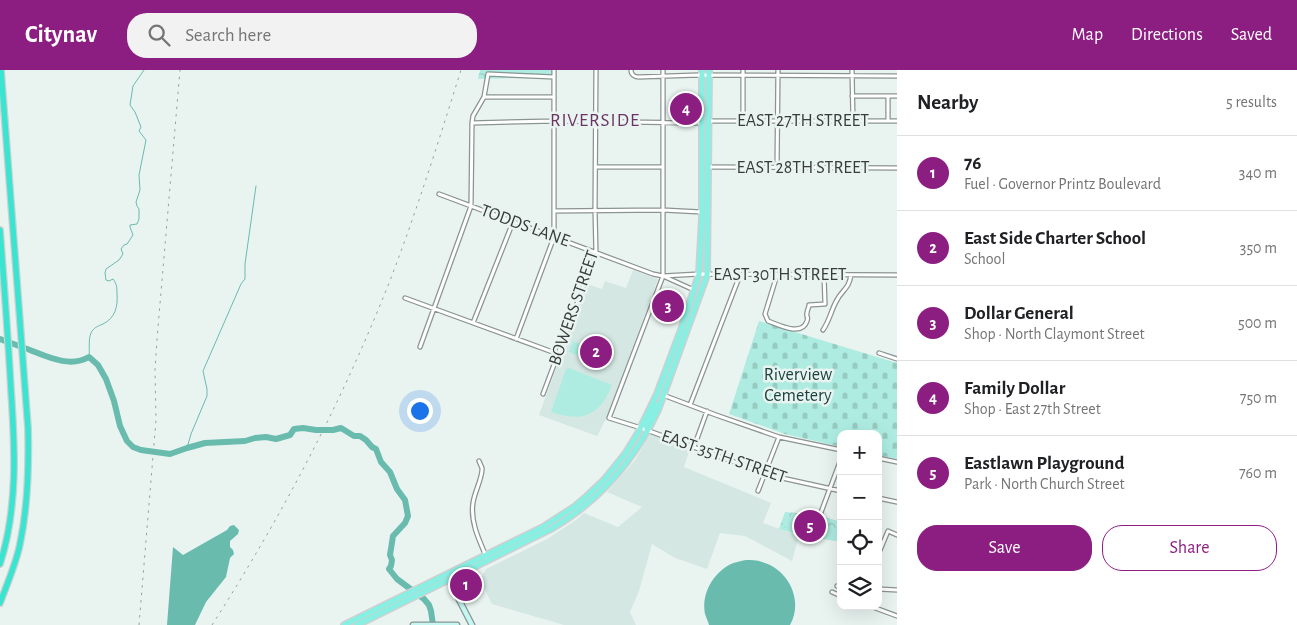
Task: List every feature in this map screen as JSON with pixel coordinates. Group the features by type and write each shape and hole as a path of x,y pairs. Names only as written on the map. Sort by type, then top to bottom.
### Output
{"highway":[{"path":"0,603 20,544 26,501 28,459 28,436 1,70"},
{"path":"0,230 14,440 14,494 7,537 0,564"}],"main road":[{"path":"702,72 701,123 705,141 705,163 706,167 708,167"},
{"path":"357,625 369,622 411,595 459,568 551,529 569,519 617,475 648,431 647,424 706,275 709,73"},
{"path":"418,591 451,578 478,564 487,557 574,508 595,489 621,460 641,428 660,395 699,274 702,130"},
{"path":"451,578 459,568"},
{"path":"344,625 411,595"}],"street":[{"path":"516,339 554,237 554,70"},
{"name":"BOWERS STREET","path":"543,394 596,253 596,70"},
{"path":"631,70 635,77 702,72 742,76 897,76"},
{"path":"662,276 663,70"},
{"path":"743,70 743,121"},
{"path":"777,168 778,70"},
{"path":"852,70 853,121"},
{"path":"420,347 471,206 472,123 473,116 484,97 488,74 554,76"},
{"path":"852,96 897,96"},
{"path":"888,96 888,121"},
{"path":"484,97 554,97"},
{"path":"472,123 554,121 701,123"},
{"name":"EAST 27TH STREET","path":"708,121 897,121"},
{"path":"596,167 663,167"},
{"name":"EAST 28TH STREET","path":"708,167 897,168"},
{"name":"TODDS LANE","path":"439,194 662,276 695,290"},
{"path":"555,211 663,210 701,212"},
{"path":"473,323 513,222"},
{"name":"EAST 30TH STREET","path":"662,276 699,274 897,275"},
{"path":"690,405 740,275"},
{"path":"777,275 764,314 768,320 796,330 805,325 809,305 825,304 824,275"},
{"path":"823,330 828,323 838,297 847,288 851,275"},
{"name":"EAST 35TH STREET","path":"662,276 610,418 779,478 837,490"},
{"path":"405,298 558,354"},
{"path":"879,353 897,359"},
{"path":"660,395 779,437 837,449"},
{"path":"694,447 707,411"},
{"path":"758,491 779,437"},
{"path":"882,459 897,462"},
{"path":"479,461 482,469 473,503 473,513 474,523 487,557"},
{"path":"820,516 837,470"},
{"path":"882,499 897,502"},
{"path":"882,544 888,531 897,535"},
{"path":"451,578 453,588 472,625"},
{"path":"882,589 897,590"},
{"path":"832,592 837,594"},
{"path":"881,610 897,616"},
{"path":"413,625 458,625"}],"shaded area":[{"path":"633,270 658,279 607,417 597,436 539,415 587,284 602,289 605,281 626,288"},
{"path":"650,434 690,449 684,467 771,503 763,523 799,536 792,561 745,536 720,533 707,569 675,558 652,544 639,591 630,612 636,625 564,625 492,604 480,580 486,569 547,539 584,513 618,527 642,507 607,492 635,460"},
{"path":"234,525 239,530 238,534 230,541 230,547 234,554 230,558 226,577 206,602 195,625 167,625 173,547 183,555"},
{"path":"746,560 758,561 771,566 786,578 794,596 795,606 790,625 709,625 704,606 710,585 725,568 733,563"}],"green space":[{"path":"480,70 554,70 554,77 478,79"},
{"name":"Riverview Cemetery","path":"759,321 897,363 897,459 882,456 882,430 837,430 837,446 785,434 729,414"},
{"path":"573,341 595,350 591,360 569,352"},
{"path":"569,368 612,385 601,404 589,414 572,417 551,412 566,369"},
{"path":"785,512 819,515 837,521 837,541 800,535 779,529"},
{"path":"785,519 797,523 794,531 782,526"}],"waterway":[{"path":"89,357 92,331 107,322 116,308 116,286 113,279 106,280 106,269 119,260 123,254 121,249 133,235 130,225 137,224 139,219 139,209 136,202 140,190 139,175 146,140 139,131 141,127 130,105 133,86 144,70"},
{"path":"187,448 207,396 203,371 241,284 245,279 245,264 256,186"},
{"path":"0,339 59,360 74,362 89,357 98,365 106,379 120,426 127,441 133,447 141,450 170,454 205,443 245,441 266,437 276,439 290,435 294,429 303,428 316,430 341,428 354,436 360,436 376,449 381,462 390,472 397,489 405,500 408,516 405,523 393,536 390,555 392,560 389,569 397,579 424,599 429,605 433,625"}],"railway":[{"path":"139,625 156,420 155,370 157,339 180,70"},
{"path":"212,625 287,499 353,368 401,252 428,175 461,70"}],"place":[{"name":"Family Dollar","path":"686,109"},
{"name":"Dollar General","path":"668,306"},
{"name":"East Side Charter School","path":"596,352"},
{"name":"Eastlawn Playground","path":"810,526"},
{"name":"76","path":"466,585"}],"district":[{"name":"RIVERSIDE","path":"595,120"}]}
